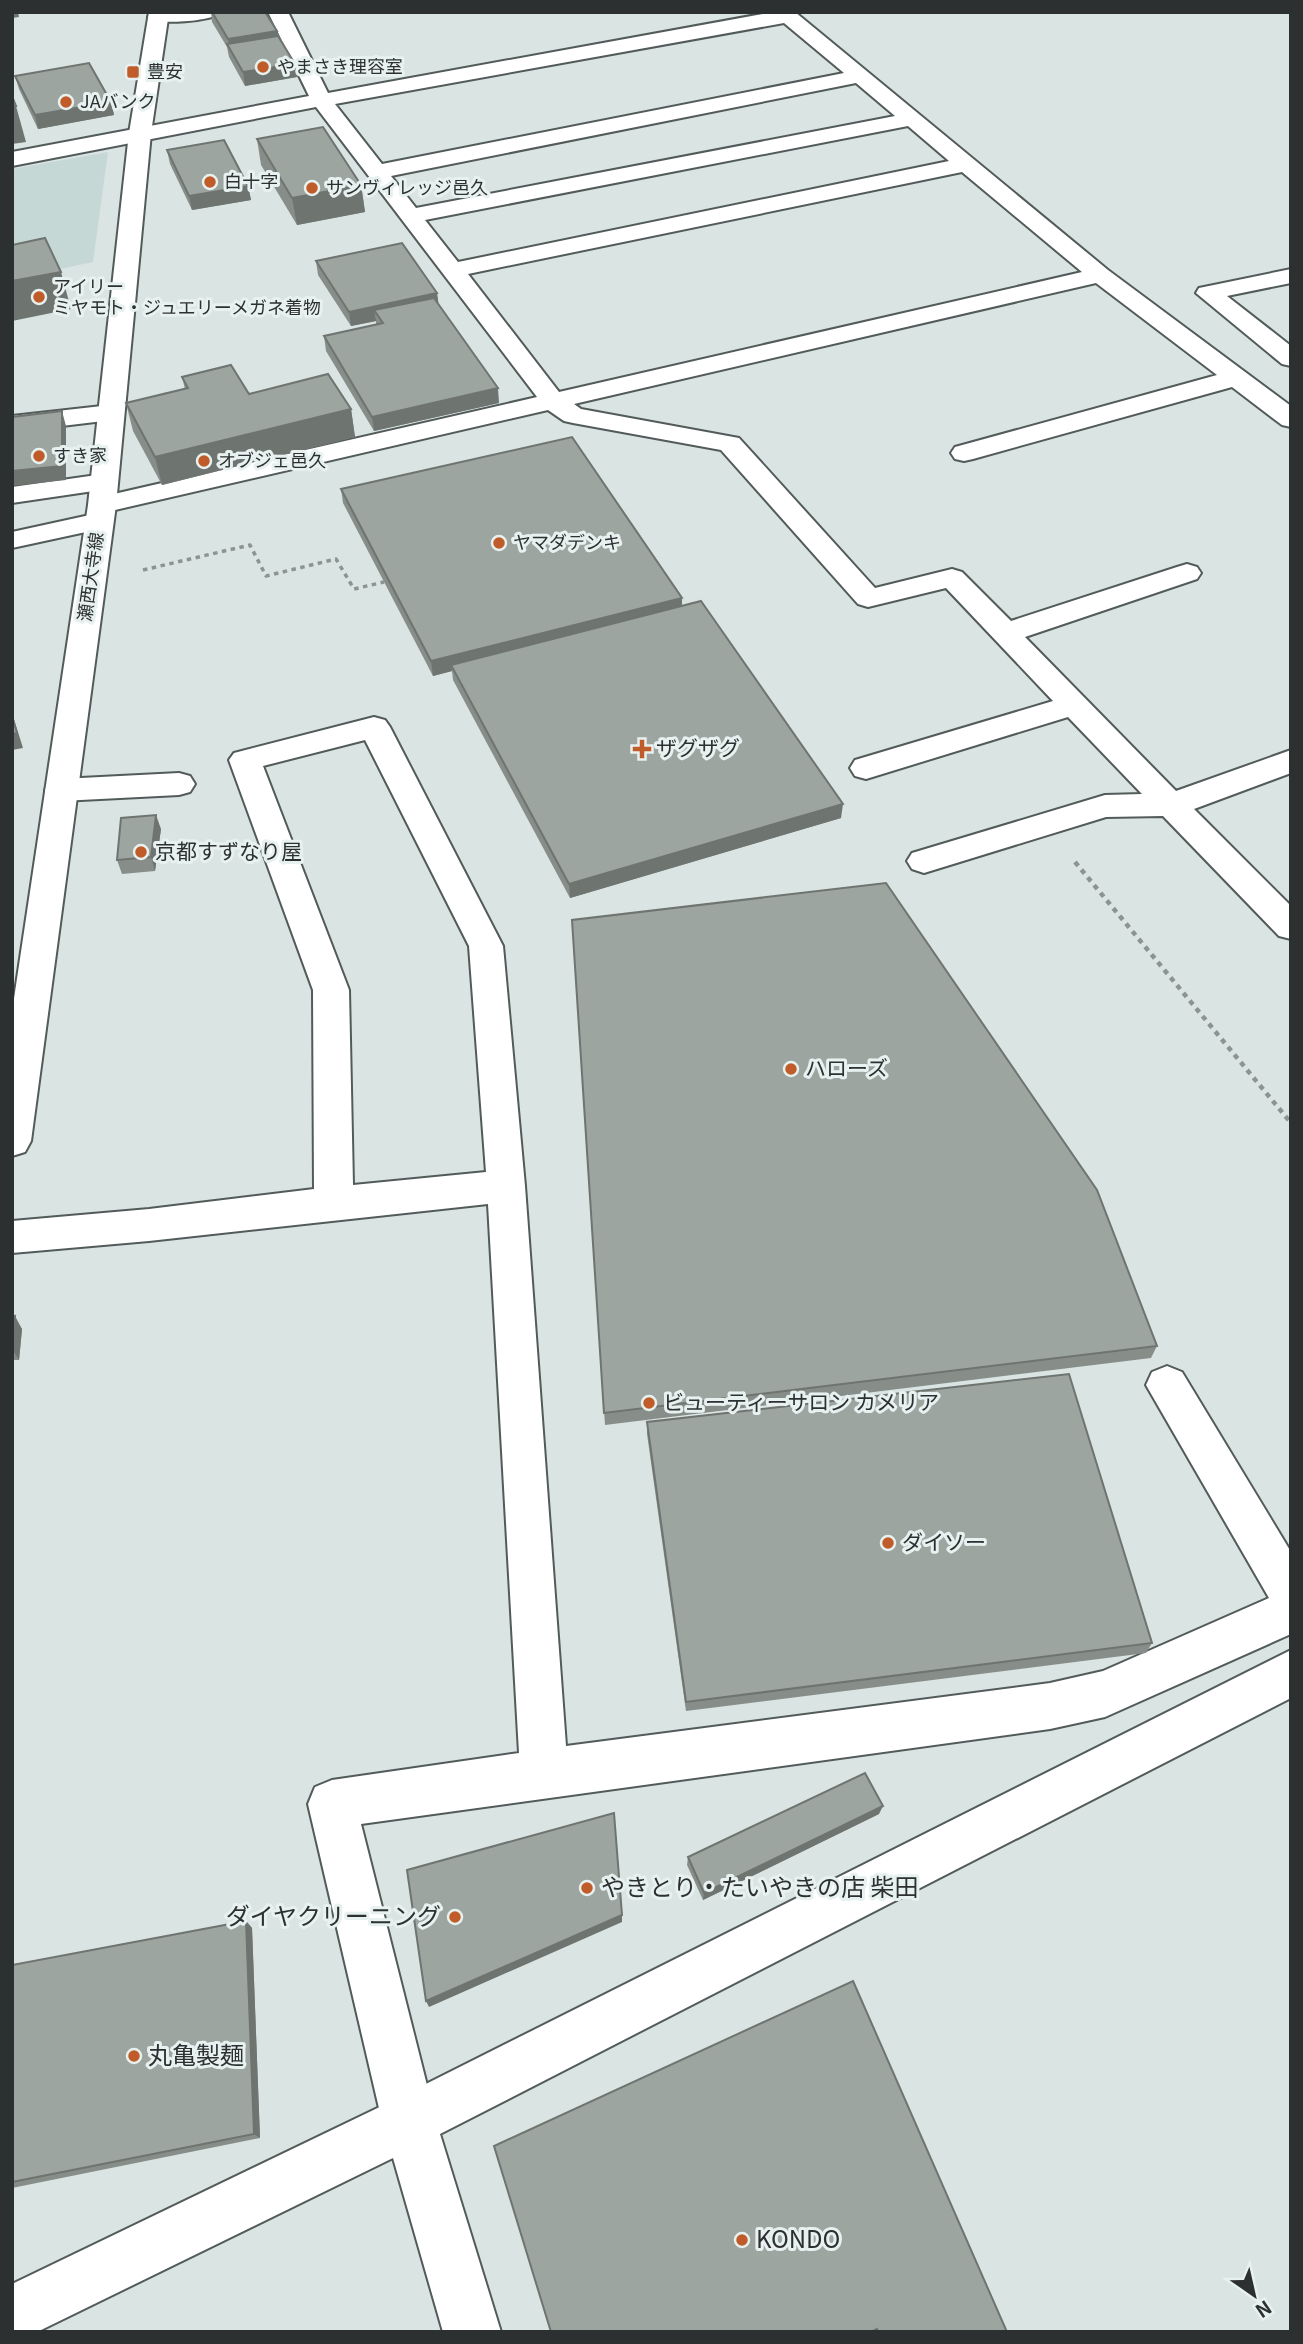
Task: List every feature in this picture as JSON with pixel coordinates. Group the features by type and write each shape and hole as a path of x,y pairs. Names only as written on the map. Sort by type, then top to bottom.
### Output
{"street":[{"path":"158,15 213,12"},
{"path":"278,12 311,101 377,172 554,402 573,415 730,444 868,598 952,578 1291,927"},
{"path":"12,159 139,139 311,101 786,14 1100,275 1291,419"},
{"name":"瀬西大寺線","path":"12,1141 102,503 139,139 158,15"},
{"path":"377,172 861,76"},
{"path":"411,216 912,119"},
{"path":"452,270 967,164"},
{"path":"12,540 102,503 554,402 1100,275"},
{"path":"1291,276 1208,293 1291,359"},
{"path":"964,453 1236,378"},
{"path":"12,425 111,413"},
{"path":"12,495 102,503"},
{"path":"1006,633 1187,573"},
{"path":"866,768 1074,705"},
{"path":"334,1203 331,990 245,760 374,727 486,946 506,1186 544,1773"},
{"path":"924,861 1105,806 1171,805 1291,761"},
{"path":"61,790 180,784"},
{"path":"12,1237 149,1225 506,1186"},
{"path":"1167,1385 1291,1594"},
{"path":"472,2332 409,2121 332,1804 1050,1706 1105,1694 1291,1611"},
{"path":"12,2314 409,2121 1291,1673"}],"path":[{"path":"91,582 250,545 266,576 336,559 354,589 384,582"},
{"path":"1043,824 1291,1123"}],"shaded area":[{"path":"108,152 93,262 12,279 12,169"}],"building":[{"path":"212,12 265,12 277,31 228,39"},
{"path":"278,36 295,64 243,72 227,44"},
{"name":"JAバンク","path":"89,63 111,102 35,115 15,76"},
{"path":"323,127 361,185 292,198 257,139"},
{"name":"白十字","path":"224,140 248,186 189,196 167,150"},
{"path":"45,238 61,272 12,281 12,245"},
{"path":"402,243 437,293 349,312 316,261"},
{"path":"434,298 498,388 372,417 324,336 383,323 374,310"},
{"path":"231,365 249,394 328,374 351,409 155,457 126,403 188,388 182,377"},
{"name":"すき家","path":"62,411 62,466 12,471 12,417"},
{"name":"ヤマダデンキ","path":"572,437 682,598 431,661 341,489"},
{"name":"ザグザグ","path":"701,601 843,804 569,884 451,665"},
{"path":"12,716 17,733 12,734"},
{"path":"156,815 151,857 117,860 121,818"},
{"name":"ハローズ","path":"886,883 1097,1190 1157,1346 604,1413 572,920"},
{"path":"15,1316 12,1339 12,1317"},
{"name":"ダイソー","path":"1069,1374 1152,1643 686,1702 647,1422"},
{"path":"865,1773 883,1806 704,1893 688,1857"},
{"path":"614,1813 622,1915 426,2001 407,1870"},
{"name":"丸亀製麺","path":"246,1921 254,2134 12,2182 12,1965"},
{"name":"KONDO","path":"853,1981 1007,2332 878,2332 877,2329 871,2332 551,2332 494,2146"}],"place":[{"name":"やまさき理容室","path":"263,67"},
{"name":"豊安","path":"133,72"},
{"name":"JAバンク","path":"66,102"},
{"name":"白十字","path":"210,182"},
{"name":"サンヴィレッジ邑久","path":"312,188"},
{"name":"アイリー ミヤモト・ジュエリーメガネ着物","path":"39,297"},
{"name":"すき家","path":"39,456"},
{"name":"オブジェ邑久","path":"204,461"},
{"name":"ヤマダデンキ","path":"499,543"},
{"name":"ザグザグ","path":"642,749"},
{"name":"京都すずなり屋","path":"141,852"},
{"name":"ハローズ","path":"791,1069"},
{"name":"ビューティーサロン カメリア","path":"649,1403"},
{"name":"ダイソー","path":"888,1543"},
{"name":"やきとり・たいやきの店 柴田","path":"587,1888"},
{"name":"ダイヤクリーニング","path":"455,1917"},
{"name":"丸亀製麺","path":"134,2056"},
{"name":"KONDO","path":"742,2240"}]}
